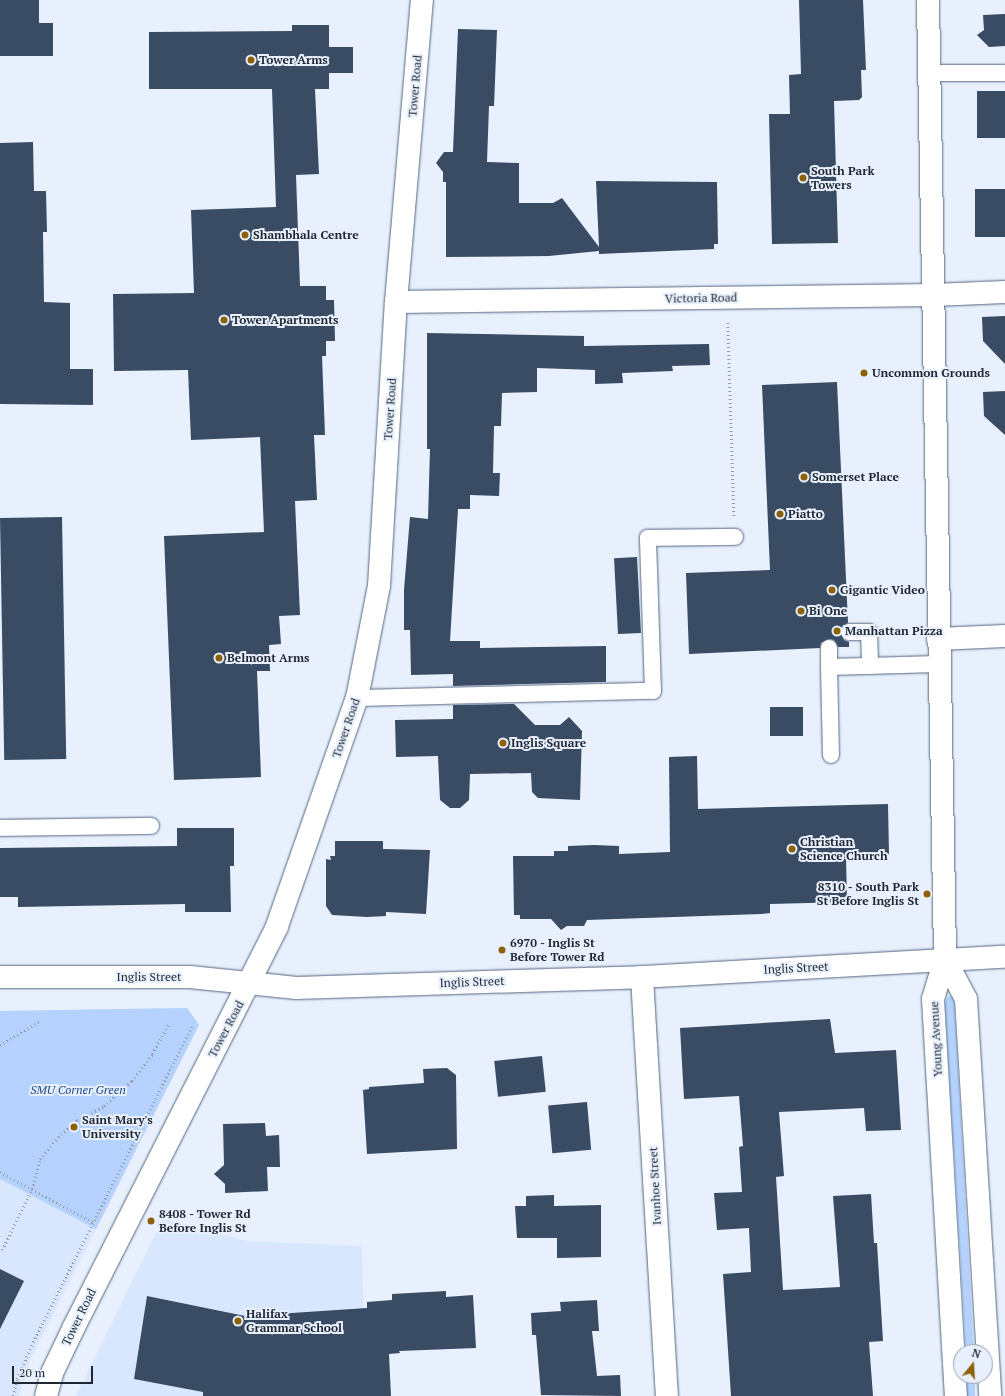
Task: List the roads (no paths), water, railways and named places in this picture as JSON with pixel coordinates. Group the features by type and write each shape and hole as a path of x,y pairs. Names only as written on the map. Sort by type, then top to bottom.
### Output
{"street":[{"name":"Tower Road","path":"46,1396 52,1373 97,1279 251,982 277,926 357,698 379,586 396,302 422,0"},
{"path":"928,0 934,295 938,664 945,959 966,999 990,1396"},
{"name":"Victoria Road","path":"396,302 934,295 1005,292"},
{"path":"938,639 1005,636"},
{"name":"Inglis Street","path":"0,977 190,977 251,982 296,988 642,977 945,959 1005,957"},
{"name":"Young Avenue","path":"945,959 933,999 956,1396"},
{"name":"Ivanhoe Street","path":"642,977 667,1396"}],"lane":[{"path":"930,73 1005,73"},
{"path":"357,698 653,691 648,538 735,537"},
{"path":"849,632 869,632 870,666"},
{"path":"829,648 831,755"},
{"path":"829,667 938,664"},
{"path":"0,828 151,826"}],"place":[{"name":"Tower Arms","path":"251,60"},
{"name":"South Park Towers","path":"803,178"},
{"name":"Shambhala Centre","path":"245,235"},
{"name":"Tower Apartments","path":"224,320"},
{"name":"Uncommon Grounds","path":"864,373"},
{"name":"Somerset Place","path":"804,477"},
{"name":"Piatto","path":"780,514"},
{"name":"Gigantic Video","path":"832,590"},
{"name":"Bi One","path":"801,611"},
{"name":"Manhattan Pizza","path":"837,631"},
{"name":"Belmont Arms","path":"219,658"},
{"name":"Inglis Square","path":"503,743"},
{"name":"Christian Science Church","path":"792,849"},
{"name":"8310 - South Park St Before Inglis St","path":"927,894"},
{"name":"6970 - Inglis St Before Tower Rd","path":"502,950"},
{"name":"Saint Mary's University","path":"74,1127"},
{"name":"8408 - Tower Rd Before Inglis St","path":"151,1221"},
{"name":"Halifax Grammar School","path":"238,1321"}],"park label":[{"name":"SMU Corner Green","path":"78,1090"}]}
